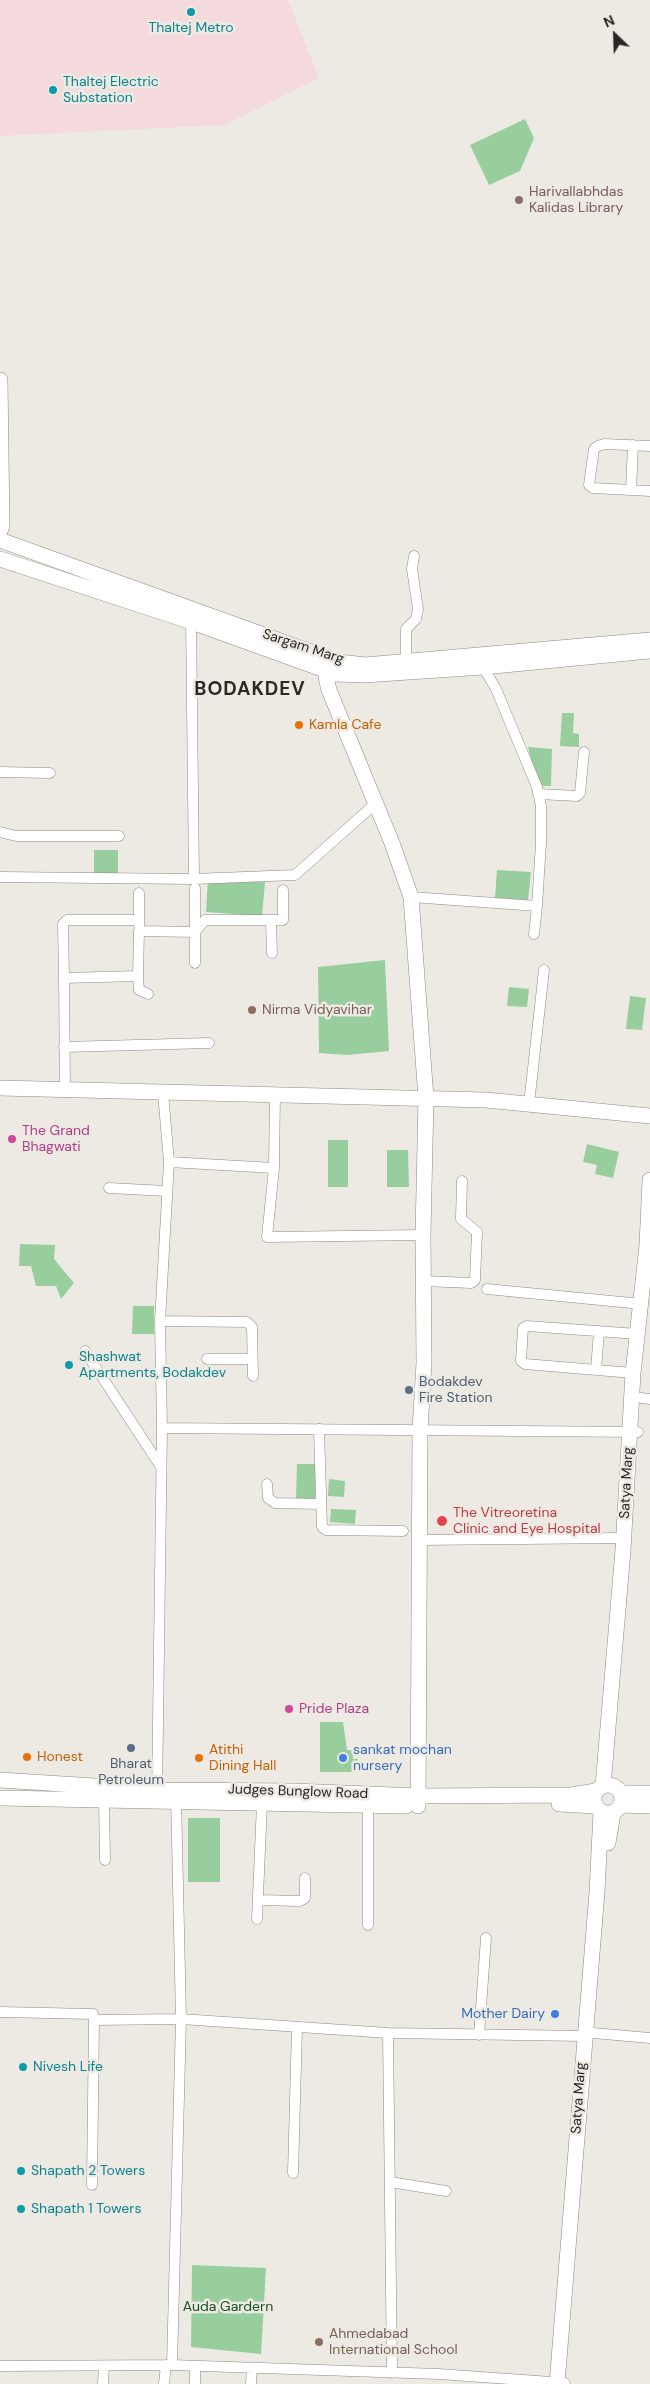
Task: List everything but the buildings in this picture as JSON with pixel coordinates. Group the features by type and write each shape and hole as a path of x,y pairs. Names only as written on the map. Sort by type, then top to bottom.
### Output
{"main road":[{"path":"0,380 2,526 0,531"},
{"name":"Sargam Marg","path":"0,540 192,616 327,664 336,674 364,675 483,667 650,650"},
{"name":"Sargam Marg","path":"0,559 192,616"},
{"name":"Sargam Marg","path":"327,664 339,662 365,665 406,662 650,640"},
{"path":"327,664 329,690 376,803 411,897 426,1098 423,1235 424,1363 420,1430 418,1801"},
{"path":"0,1088 426,1098 529,1104 650,1116"},
{"name":"Satya Marg","path":"561,2384 580,2174 588,2035 609,1830 608,1799 634,1432 633,1373 642,1304 650,1180"},
{"name":"Satya Marg","path":"620,1630 623,1538 634,1432 645,1398 650,1289"},
{"name":"Judges Bunglow Road","path":"0,1780 157,1796 293,1791 418,1801 572,1804 650,1793"},
{"name":"Judges Bunglow Road","path":"0,1798 104,1802 157,1796"},
{"name":"Judges Bunglow Road","path":"176,1796 262,1804 368,1805 418,1801"},
{"name":"Judges Bunglow Road","path":"608,1799 650,1806"}],"street":[{"path":"650,446 604,444 594,450 589,485 593,488 650,491"},
{"path":"631,490 633,445"},
{"path":"406,662 406,630 416,619 418,609 412,569 414,556"},
{"path":"192,616 195,963"},
{"path":"483,667 496,689 538,794 541,806 541,843 534,934"},
{"path":"538,794 577,796 580,793 584,752"},
{"path":"0,772 50,773"},
{"path":"0,877 194,884 295,875 376,803"},
{"path":"0,832 16,836 119,836"},
{"path":"195,932 205,920 283,920 283,890"},
{"path":"139,893 139,990 148,994"},
{"path":"411,897 536,906"},
{"path":"65,1090 63,924 68,920 139,920"},
{"path":"271,920 272,953"},
{"path":"139,931 195,932"},
{"path":"529,1104 544,970"},
{"path":"64,978 138,976"},
{"path":"64,1047 209,1043"},
{"path":"157,1796 162,1428 160,1321 166,1191 170,1162 163,1093"},
{"path":"275,1094 274,1168 267,1237 423,1235"},
{"path":"170,1162 274,1168"},
{"path":"424,1281 471,1283 475,1280 477,1232 461,1219 462,1181"},
{"path":"109,1188 166,1191"},
{"path":"487,1288 642,1304"},
{"path":"160,1321 247,1322 252,1327 253,1376"},
{"path":"633,1373 525,1364 521,1361 524,1328 528,1326 638,1334"},
{"path":"596,1370 599,1331"},
{"path":"85,1350 161,1467"},
{"path":"207,1359 252,1359"},
{"path":"162,1428 634,1432"},
{"path":"319,1429 321,1522 326,1530 403,1531"},
{"path":"267,1484 268,1498 275,1503 321,1504"},
{"path":"420,1540 623,1538"},
{"path":"164,2384 169,2365 181,2019 176,1796"},
{"path":"104,1802 105,1860"},
{"path":"257,1919 262,1804"},
{"path":"368,1805 368,1925"},
{"path":"258,1900 300,1901 305,1898 305,1878"},
{"path":"480,2035 486,1938"},
{"path":"0,2012 93,2014 92,2185"},
{"path":"94,2020 181,2019 388,2033 588,2035 650,2038"},
{"path":"293,2173 297,2028"},
{"path":"388,2033 392,2372"},
{"path":"390,2182 446,2191"},
{"path":"0,2366 169,2365 392,2372 428,2379 561,2384"},
{"path":"103,2384 104,2366"},
{"path":"194,2384 195,2366"},
{"path":"251,2384 252,2368"}],"shaded area":[{"path":"0,0 288,0 319,78 224,125 0,136"}],"green space":[{"path":"525,119 534,138 520,171 489,185 470,145"},
{"path":"562,713 574,713 573,733 579,734 579,747 560,746"},
{"path":"528,747 552,749 551,786 538,786"},
{"path":"94,850 118,850 118,875 94,876"},
{"path":"497,870 531,872 528,900 495,898"},
{"path":"208,878 265,882 262,916 206,912"},
{"path":"385,960 389,1051 347,1055 319,1053 318,967"},
{"path":"509,987 529,989 527,1007 507,1006"},
{"path":"630,996 646,998 642,1030 626,1029"},
{"path":"328,1140 348,1140 348,1187 328,1187"},
{"path":"587,1144 619,1152 613,1178 595,1174 597,1165 583,1162"},
{"path":"387,1150 408,1150 409,1187 387,1187"},
{"path":"20,1244 55,1245 54,1259 74,1283 61,1299 56,1286 36,1286 31,1266 19,1266"},
{"path":"133,1306 154,1306 154,1334 132,1334"},
{"path":"297,1464 317,1464 315,1499 296,1498"},
{"path":"329,1479 345,1481 344,1497 328,1496"},
{"path":"331,1509 356,1510 355,1524 330,1522"},
{"path":"320,1722 343,1722 347,1750 353,1750 353,1759 358,1759 358,1772 320,1772"},
{"path":"188,1818 220,1818 220,1882 188,1882"},
{"name":"Auda Gardern","path":"192,2265 266,2268 261,2354 191,2347"}],"place":[{"name":"Thaltej Metro","path":"191,12"},
{"name":"Thaltej Electric Substation","path":"53,90"},
{"name":"Harivallabhdas Kalidas Library","path":"519,200"},
{"name":"Kamla Cafe","path":"299,725"},
{"name":"Nirma Vidyavihar","path":"252,1010"},
{"name":"The Grand Bhagwati","path":"12,1139"},
{"name":"Shashwat Apartments, Bodakdev","path":"69,1365"},
{"name":"Bodakdev Fire Station","path":"409,1390"},
{"name":"The Vitreoretina Clinic and Eye Hospital","path":"442,1521"},
{"name":"Pride Plaza","path":"289,1709"},
{"name":"Bharat Petroleum","path":"131,1748"},
{"name":"Honest","path":"27,1757"},
{"name":"Atithi Dining Hall","path":"199,1758"},
{"name":"sankat mochan nursery","path":"343,1758"},
{"name":"Mother Dairy","path":"555,2014"},
{"name":"Nivesh Life","path":"23,2067"},
{"name":"Shapath 2 Towers","path":"21,2171"},
{"name":"Shapath 1 Towers","path":"21,2209"},
{"name":"Ahmedabad International School","path":"319,2342"}],"district":[{"name":"BODAKDEV","path":"250,690"}]}
